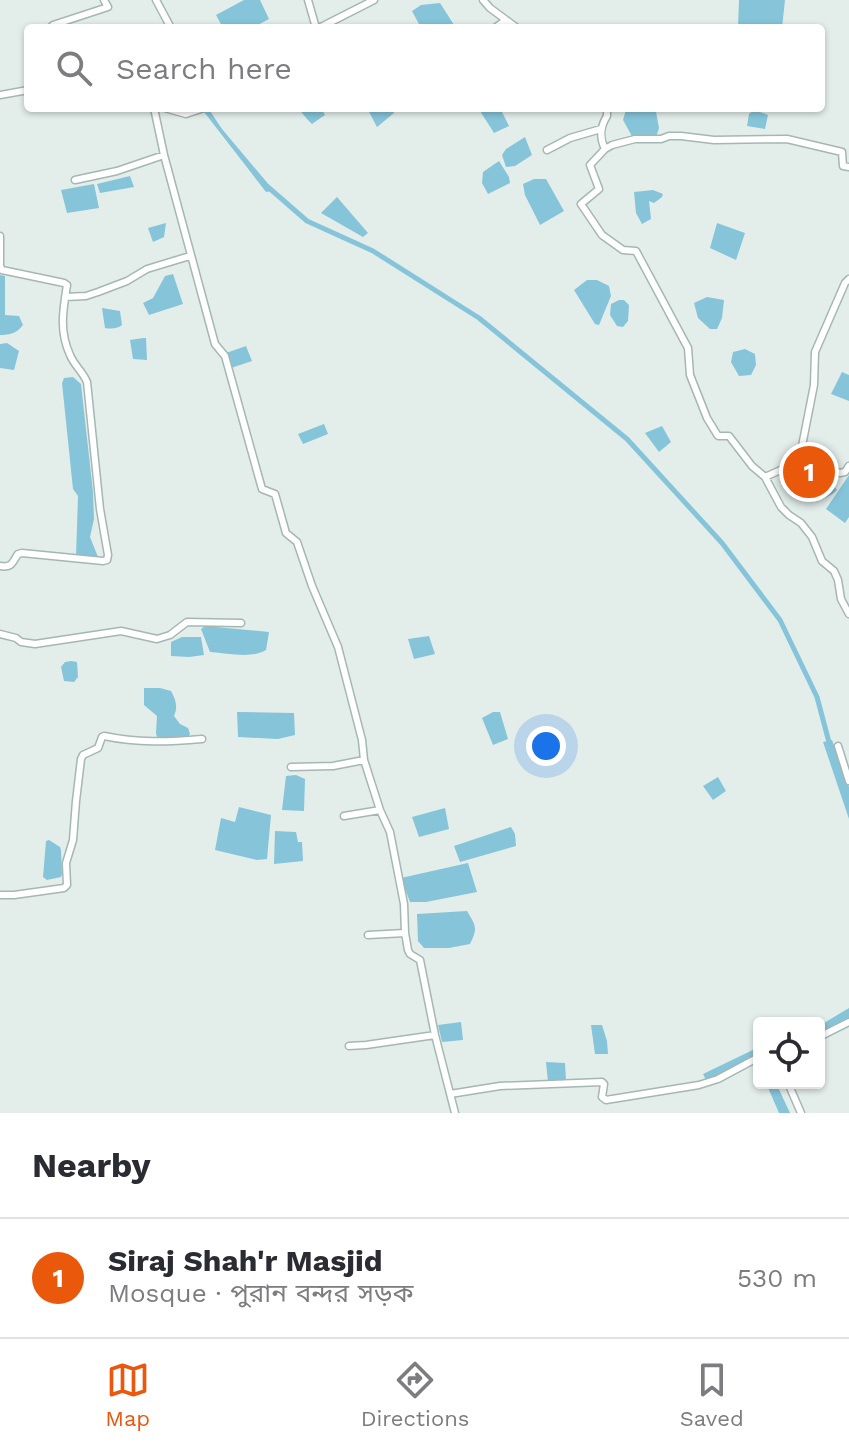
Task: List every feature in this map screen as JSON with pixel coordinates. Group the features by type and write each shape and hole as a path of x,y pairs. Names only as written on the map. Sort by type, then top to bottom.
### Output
{"street":[{"path":"56,24 108,7 104,0"},
{"path":"156,0 169,24"},
{"path":"308,0 317,24"},
{"path":"326,24 374,0"},
{"path":"483,0 512,24"},
{"path":"500,24 506,20"},
{"path":"0,95 24,91"},
{"path":"155,112 215,344 225,356 262,489 275,494 286,533 297,542 338,647 362,740 364,760 390,832 402,889 405,933 410,954 420,960 455,1113"},
{"path":"605,149 601,129 607,112"},
{"path":"547,150 570,138 601,129"},
{"path":"849,167 843,166 842,152 787,139 714,140 689,136 635,139 605,149 590,165 599,189 582,203 602,235 623,250 636,251 688,348 690,375 707,418 718,436 729,436 752,466 765,477 781,507 801,523 812,537 822,561 834,571 841,599 849,614"},
{"path":"75,180 117,171 164,155"},
{"path":"0,236 2,270 66,283 62,331 70,355 87,382 108,555 107,560 22,553 8,568 0,566"},
{"path":"65,297 86,296 127,281 147,269 190,256"},
{"path":"805,459 802,446 814,385 815,352 849,279"},
{"path":"765,477 805,459 840,473 849,466"},
{"path":"0,634 35,644 121,631 157,639 170,635 187,622 241,623"},
{"path":"0,895 64,888 67,885 66,863 73,840 81,759 98,748 102,737 162,742 202,739"},
{"path":"838,746 849,781"},
{"path":"291,767 333,766 364,760"},
{"path":"344,816 380,810"},
{"path":"368,935 405,933"},
{"path":"825,1034 849,1022"},
{"path":"349,1046 435,1035"},
{"path":"450,1094 500,1086 602,1082 602,1097 606,1100 699,1085 718,1079 753,1060"},
{"path":"791,1089 801,1113"}],"water":[{"path":"244,0 260,0 269,19 260,24 221,24 216,15"},
{"path":"739,0 785,0 782,24 738,24"},
{"path":"440,3 453,24 419,24 412,11 421,5"},
{"path":"204,112 211,112 270,186 272,191 266,192"},
{"path":"302,112 323,112 325,115 312,124"},
{"path":"369,112 394,112 394,113 377,127"},
{"path":"481,112 502,112 509,126 494,133"},
{"path":"625,112 656,112 659,128 656,137 633,138 623,120"},
{"path":"760,112 768,115 765,129 747,126 749,114"},
{"path":"525,137 532,155 515,166 506,167 502,155"},
{"path":"499,161 510,183 488,194 482,183 483,172"},
{"path":"130,176 134,187 100,193 97,184"},
{"path":"534,179 546,179 564,211 540,225 523,184"},
{"path":"94,184 99,208 67,213 61,190"},
{"path":"653,190 663,194 654,203 649,201 651,219 642,224 636,213 634,192"},
{"path":"337,197 368,233 363,237 321,213"},
{"path":"166,223 164,237 153,242 148,228"},
{"path":"717,223 745,233 736,260 710,248"},
{"path":"173,274 183,304 149,315 143,303 153,298 165,276"},
{"path":"0,275 5,276 5,315 19,316 23,325 16,332 4,335 0,335"},
{"path":"587,280 597,280 609,286 611,296 599,325 595,324 574,290"},
{"path":"707,297 724,300 717,329 710,329 698,318 694,303"},
{"path":"619,300 629,305 628,321 623,327 617,326 610,315 611,304"},
{"path":"102,308 120,311 122,325 105,328"},
{"path":"146,338 147,360 133,359 130,340"},
{"path":"7,343 19,351 14,370 0,368 0,344"},
{"path":"246,346 252,361 231,368 226,353"},
{"path":"745,349 755,354 756,365 751,375 739,376 731,362 733,352"},
{"path":"842,372 849,375 849,401 831,394"},
{"path":"73,377 81,384 93,492 94,519 90,537 98,557 76,557 78,496 73,489 62,383 64,378"},
{"path":"324,424 328,434 303,444 298,434"},
{"path":"662,426 671,442 659,452 645,433"},
{"path":"849,475 849,517 845,523 826,509"},
{"path":"816,477 827,477 837,490 823,499 806,499 808,488"},
{"path":"205,626 269,632 266,650 246,655 210,652 201,629"},
{"path":"429,636 435,654 414,659 408,639"},
{"path":"182,637 201,637 204,655 171,656 171,642"},
{"path":"71,661 77,662 78,677 74,682 64,681 61,667"},
{"path":"144,688 171,691 176,704 174,716 188,728 190,734 186,740 158,741 157,716 144,705"},
{"path":"237,712 294,713 295,735 278,739 238,737"},
{"path":"500,712 508,739 493,745 482,718"},
{"path":"832,740 849,787 849,819 823,742"},
{"path":"296,775 305,779 304,811 282,810 286,776"},
{"path":"718,777 726,791 713,800 703,786"},
{"path":"239,807 271,815 267,859 257,860 215,850 221,818 235,822"},
{"path":"445,808 449,829 419,837 412,817"},
{"path":"511,827 516,846 460,862 454,846"},
{"path":"275,831 296,832 298,842 302,842 303,861 274,864"},
{"path":"46,841 60,847 62,874 61,877 47,880 43,877"},
{"path":"468,863 477,892 410,902 401,878"},
{"path":"467,911 475,927 470,944 424,948 418,941 417,914"},
{"path":"849,1008 849,1018 825,1031 825,1022"},
{"path":"461,1022 463,1040 442,1042 438,1025"},
{"path":"591,1025 602,1025 608,1054 595,1054"},
{"path":"753,1050 753,1060 707,1082 703,1074"},
{"path":"546,1062 565,1063 566,1081 548,1082"},
{"path":"769,1089 779,1089 790,1113 779,1113"}],"waterway":[{"path":"268,187 307,221 373,251 479,318 627,439 722,543 780,620 817,697 830,746"}],"place":[{"name":"Siraj Shah'r Masjid","path":"809,472"}]}
